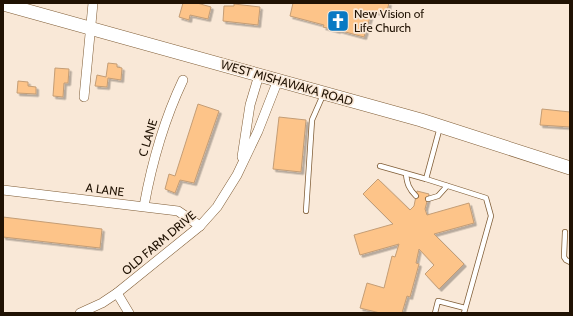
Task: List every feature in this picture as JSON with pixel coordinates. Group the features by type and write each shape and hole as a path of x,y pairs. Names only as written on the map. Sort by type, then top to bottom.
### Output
{"main road":[{"name":"WEST MISHAWAKA ROAD","path":"3,4 324,93 440,127 570,168"}],"street":[{"path":"84,97 93,3"},
{"name":"OLD FARM DRIVE","path":"237,175 242,155 250,105 259,75"},
{"name":"C LANE","path":"144,206 149,179 161,133 183,80"},
{"name":"OLD FARM DRIVE","path":"80,313 116,293 200,226 217,207 237,175 258,131 278,80"},
{"name":"A LANE","path":"3,190 178,211 200,226"},
{"path":"116,293 129,313"}],"lane":[{"path":"306,211 312,120 324,93"},
{"path":"426,179 440,127"},
{"path":"380,166 486,198 491,216 464,310 438,302 435,313"},
{"path":"406,174 410,189 416,196"},
{"path":"428,199 438,196 447,186"},
{"path":"565,232 564,256 566,260 570,262"}],"building":[{"path":"183,3 197,3 211,7 208,19 190,15 189,20 179,17"},
{"name":"New Vision of Life Church","path":"293,3 389,3 386,15 372,11 364,37 323,27 324,25 290,16"},
{"path":"234,4 260,7 258,25 223,21 224,6 234,6"},
{"path":"108,63 117,64 117,67 122,68 121,80 108,78 107,87 95,86 97,75 106,77"},
{"path":"55,68 69,69 68,83 64,83 63,97 53,96"},
{"path":"18,81 28,82 28,86 36,87 36,94 17,93"},
{"path":"198,104 219,111 194,183 180,180 175,193 165,189 169,174 175,176"},
{"path":"542,109 570,112 570,127 540,125"},
{"path":"279,117 306,120 301,172 273,169"},
{"path":"378,179 410,210 414,206 417,191 429,194 425,209 427,215 469,203 474,223 434,234 464,264 439,289 425,274 434,265 419,249 416,263 419,264 410,297 407,296 402,313 380,313 360,308 367,283 384,288 392,256 395,257 399,244 360,255 354,235 393,224 363,194"},
{"path":"3,217 102,229 100,248 3,237"}],"place":[{"name":"New Vision of Life Church","path":"338,21"}]}
